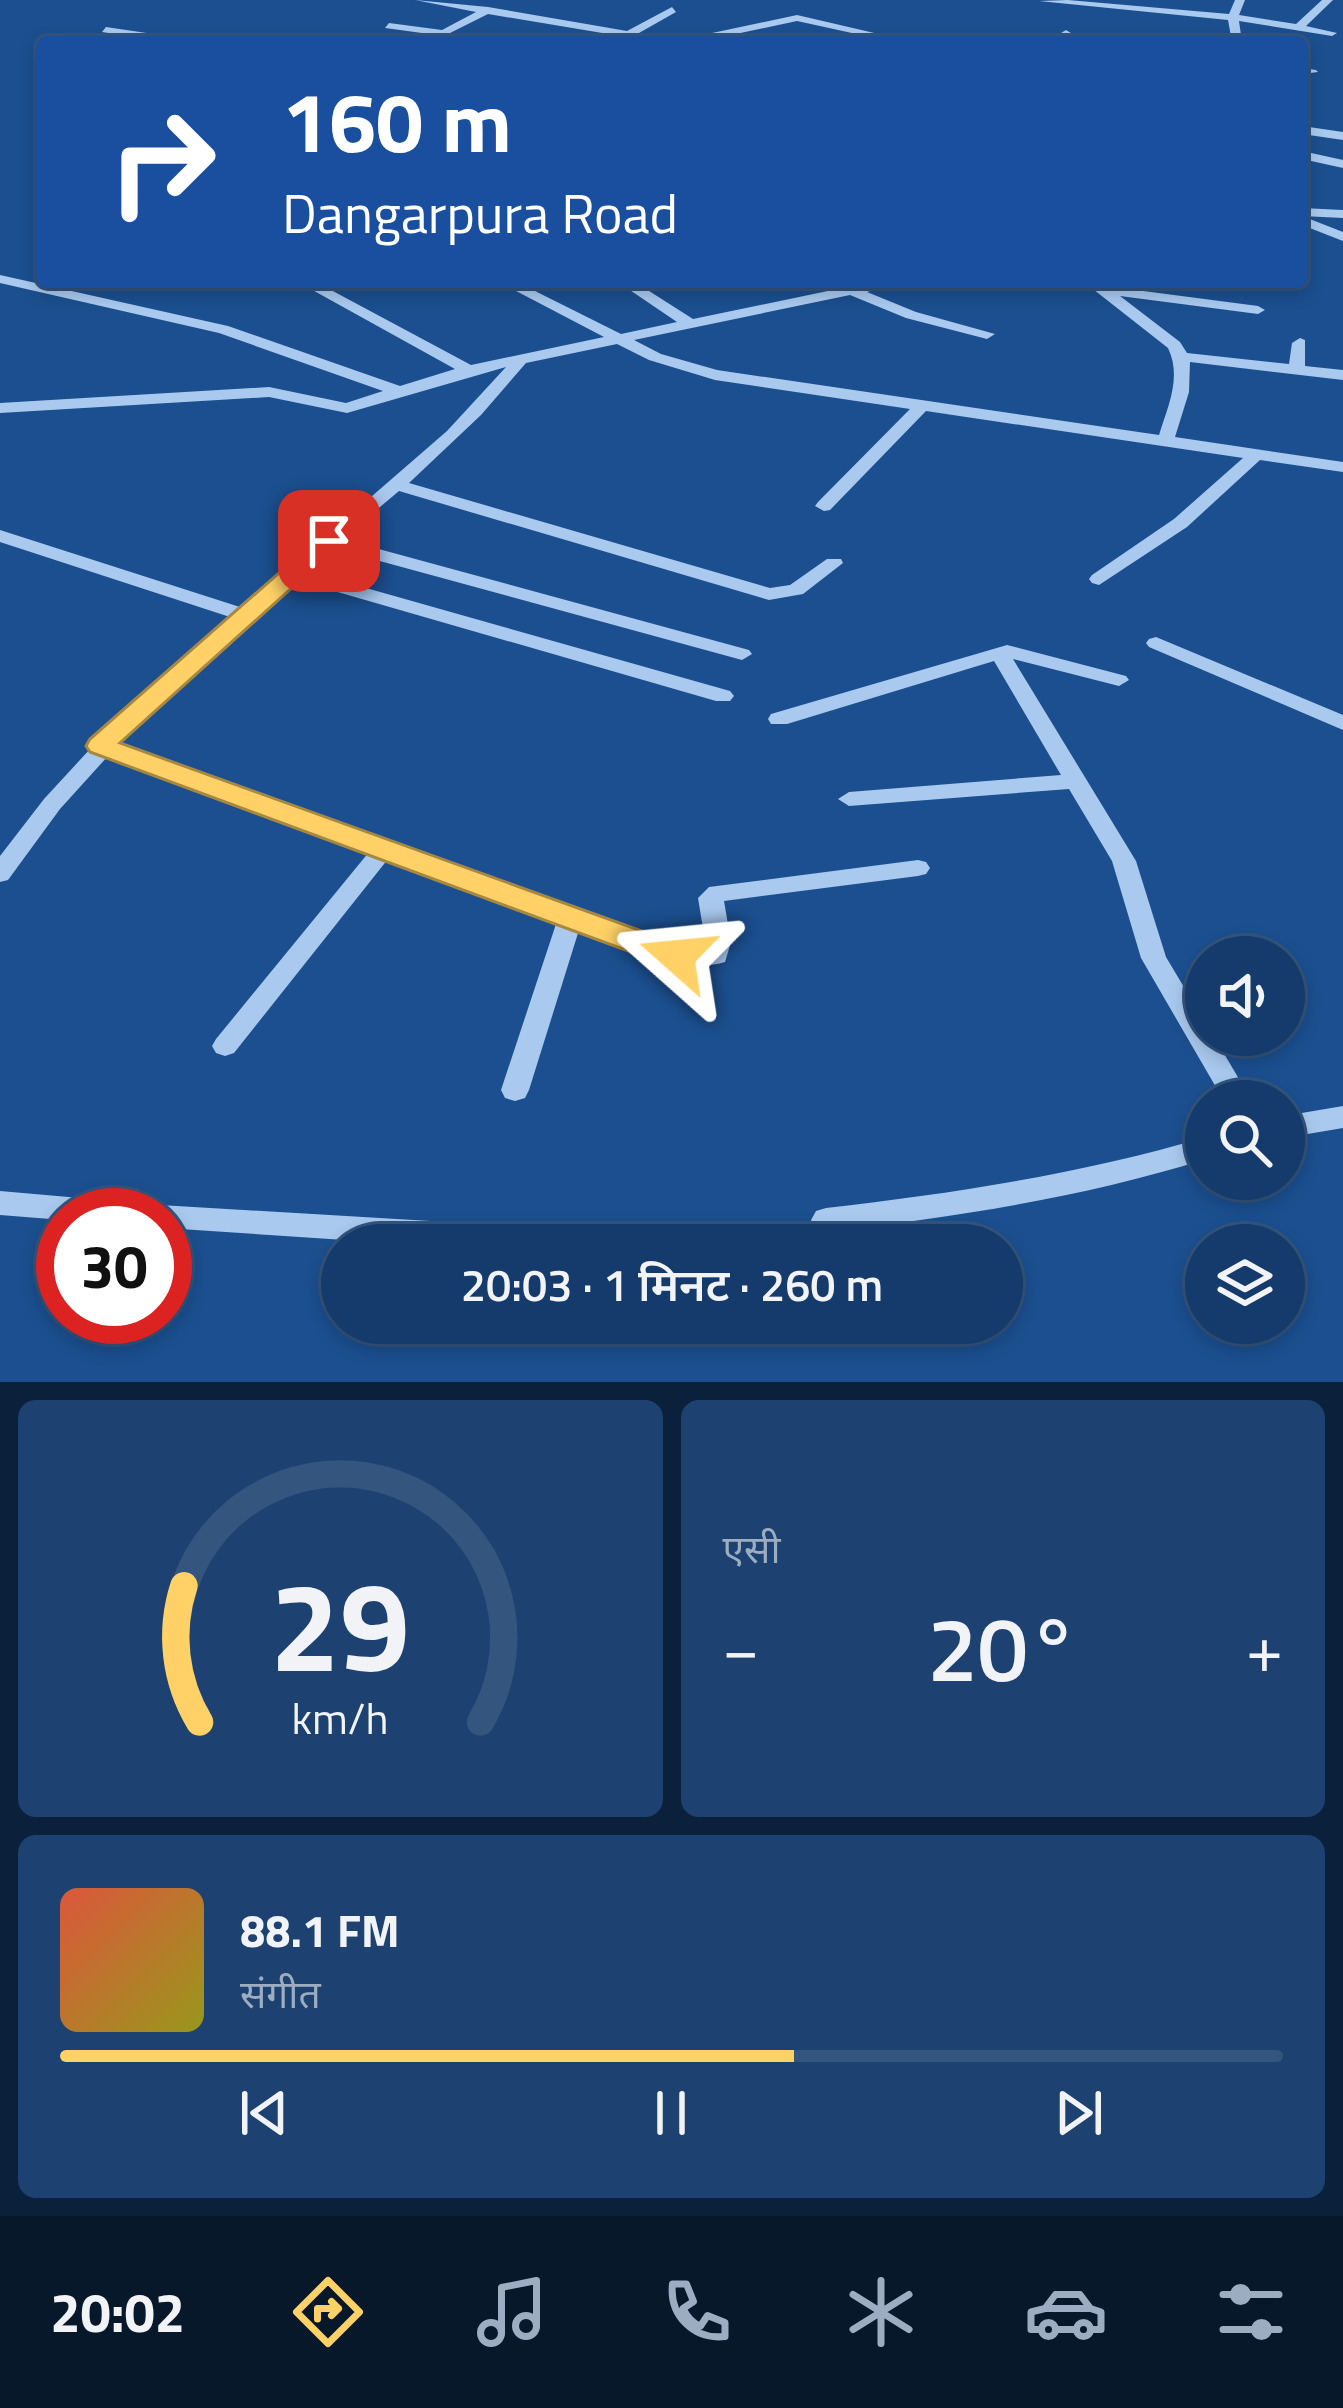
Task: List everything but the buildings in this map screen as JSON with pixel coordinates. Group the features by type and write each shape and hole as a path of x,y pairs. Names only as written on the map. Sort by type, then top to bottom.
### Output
{"street":[{"path":"420,0 648,36"},
{"path":"1236,36 1233,17 1240,0"},
{"path":"1299,27 1328,0"},
{"path":"1044,2 1233,17 1337,32"},
{"path":"389,26 444,33 488,10"},
{"path":"628,36 672,10"},
{"path":"708,36 797,18 880,36"},
{"path":"106,30 151,36"},
{"path":"1308,40 1337,32"},
{"path":"1308,131 1343,136"},
{"path":"1308,156 1343,164"},
{"path":"1308,216 1343,214"},
{"path":"1308,219 1343,236"},
{"path":"0,279 36,287"},
{"path":"41,288 223,328 401,392"},
{"path":"316,288 469,370"},
{"path":"518,288 656,357 715,375 1343,467"},
{"path":"634,288 689,323"},
{"path":"0,408 269,392 346,408 469,370 518,364 620,338 866,288"},
{"path":"1101,288 1175,345 1183,357 1184,376 1166,440"},
{"path":"1111,288 1258,310"},
{"path":"853,291 911,315 987,334"},
{"path":"1296,370 1300,343"},
{"path":"1183,357 1343,375"},
{"path":"0,874 100,746 474,416 518,364"},
{"path":"824,506 922,406"},
{"path":"1099,579 1220,494 1254,456"},
{"path":"398,485 769,594 796,590 834,562"},
{"path":"0,536 247,616"},
{"path":"329,541 742,654"},
{"path":"294,573 723,696"},
{"path":"1156,643 1343,723"},
{"path":"999,652 1124,861 1154,958 1226,1080"},
{"path":"778,719 999,652 1031,654 1119,680"},
{"path":"100,746 677,956 710,958 720,946 709,907 710,898 718,893 917,868"},
{"path":"849,799 1076,781"},
{"path":"0,826 26,835"},
{"path":"225,1046 383,850"},
{"path":"515,1090 570,919"},
{"path":"1305,1123 1343,1117"},
{"path":"826,1220 1018,1198 1129,1174 1185,1155"},
{"path":"0,1203 36,1206"},
{"path":"192,1218 321,1226"}],"route":[{"path":"329,541 100,746 677,956"}]}
